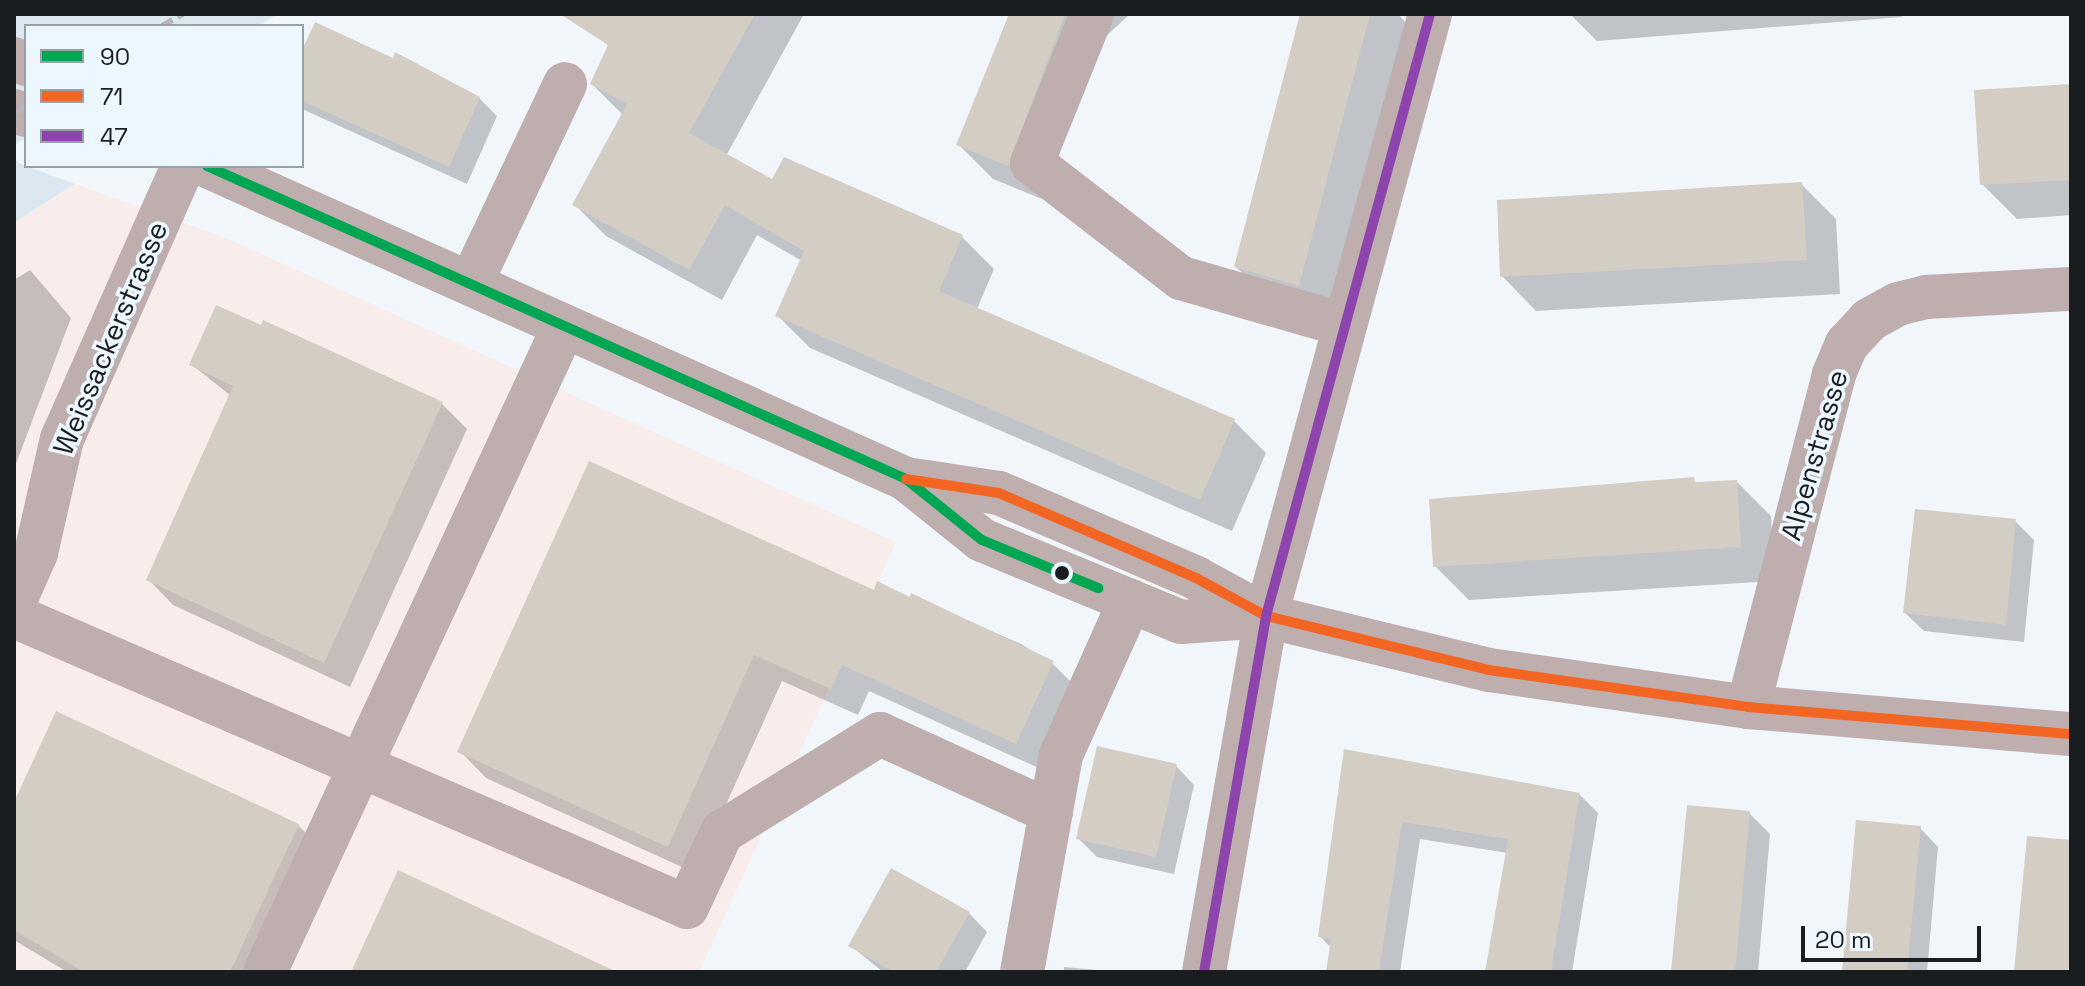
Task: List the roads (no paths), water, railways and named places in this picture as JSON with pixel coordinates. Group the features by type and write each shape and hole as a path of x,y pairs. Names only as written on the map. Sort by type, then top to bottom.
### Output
{"street":[{"path":"1092,14 1032,163 1181,278 1344,325"},
{"path":"1204,972 1266,616 1430,14"},
{"path":"471,283 565,84"},
{"name":"Weissackerstrasse","path":"14,603 36,553 62,439 182,168"},
{"path":"212,168 906,479 982,540 1181,622 1266,616"},
{"name":"Alpenstrasse","path":"1748,707 1834,374 1847,344 1869,320 1926,297 2071,289"},
{"path":"265,972 564,326"},
{"path":"906,479 999,493 1196,578 1266,616 1489,670 1748,707 2071,734"},
{"path":"1022,972 1061,755 1130,601"},
{"path":"14,616 687,907 722,832 880,734 1051,812"}],"railway":[{"path":"166,24 183,14"},
{"path":"14,113 24,107"}]}
